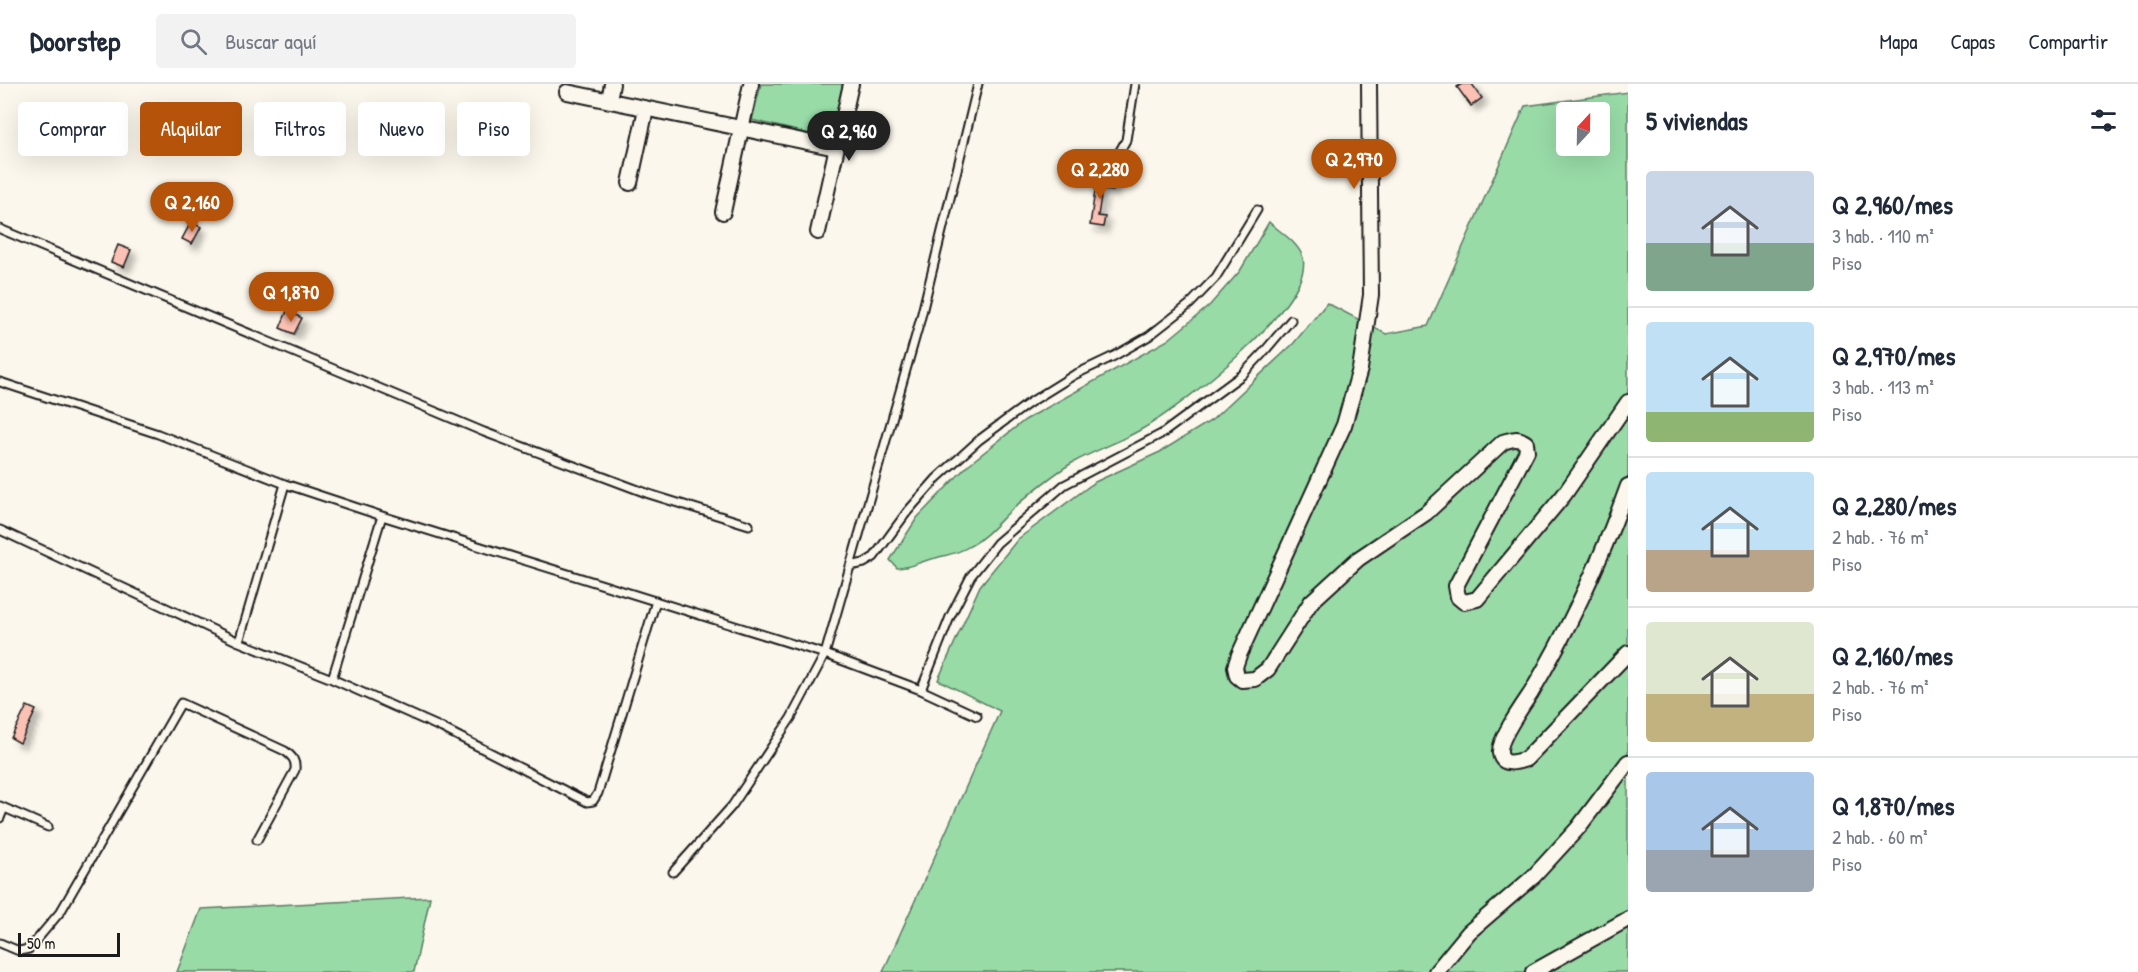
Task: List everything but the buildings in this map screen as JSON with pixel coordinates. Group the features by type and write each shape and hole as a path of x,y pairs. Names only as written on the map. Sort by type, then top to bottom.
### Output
{"street":[{"path":"609,100 612,84"},
{"path":"723,212 751,84"},
{"path":"818,232 851,84"},
{"path":"1369,84 1371,295 1360,369 1344,425 1239,655 1235,667 1237,676 1242,680 1255,679 1268,669 1311,602 1358,559 1426,513 1503,442 1521,439 1526,443 1527,451 1456,586 1458,597 1464,602 1477,599 1564,495 1628,402"},
{"path":"567,92 836,148"},
{"path":"630,183 646,109"},
{"path":"1628,486 1603,552 1580,603 1544,671 1504,738 1499,750 1504,761 1512,763 1526,759 1628,653"},
{"path":"1436,972 1469,932 1534,876 1578,828 1628,762"},
{"path":"1533,972 1628,919"}],"lane":[{"path":"673,872 732,806 791,718 825,654 920,321 978,84"},
{"path":"1110,169 1126,140 1135,84"},
{"path":"850,566 864,563 874,556 907,512 937,478 979,440 1038,397 1074,375 1149,336 1190,304 1216,277 1257,210"},
{"path":"0,229 484,432 639,490 749,525"},
{"path":"921,690 950,617 970,576 997,543 1064,486 1163,433 1242,375 1291,320"},
{"path":"0,382 158,434 285,484 382,516 825,654 921,690 977,716"},
{"path":"239,642 285,484"},
{"path":"332,679 382,516"},
{"path":"0,530 239,642 332,679 442,728 587,802 593,801 598,792 656,601"},
{"path":"0,943 19,951 29,949 61,911 181,703 285,751 296,763 295,770 257,840"},
{"path":"0,818 2,807 48,827"}],"green space":[{"path":"761,84 843,84 830,139 752,120"},
{"path":"1628,92 1628,972 883,972 1000,711 938,680 980,586 1018,539 1095,482 1160,452 1212,420 1293,344 1327,303 1386,334 1428,326 1525,106"},
{"path":"1269,222 1301,253 1303,258 1301,278 1288,302 1267,327 1240,353 1160,418 1134,434 1072,463 1055,474 975,543 956,553 897,568 890,560 917,518 968,465 1025,420 1168,340 1209,306 1240,271"},
{"path":"430,897 414,972 177,972 201,909"}]}
